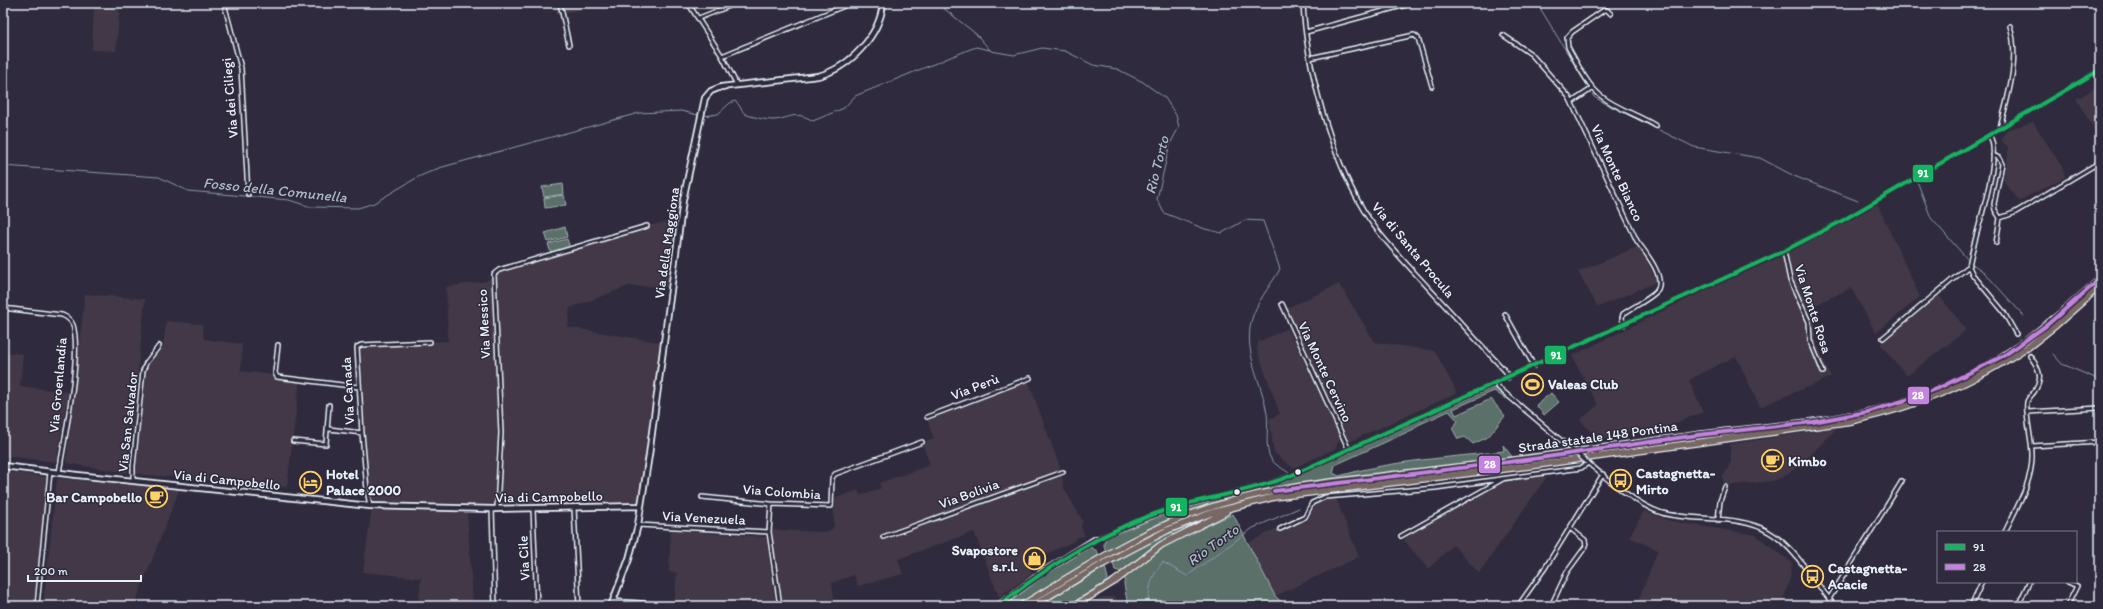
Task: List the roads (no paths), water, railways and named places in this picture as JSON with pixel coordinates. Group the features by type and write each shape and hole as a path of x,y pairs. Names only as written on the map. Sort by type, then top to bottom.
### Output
{"highway":[{"path":"2024,346 2100,278"},
{"path":"2024,346 2056,325 2100,286"},
{"name":"Strada statale 148 Pontina","path":"1178,522 1230,501 1291,491 1530,466 1853,418 1941,387 2024,346"},
{"name":"Strada statale 148 Pontina","path":"1178,522 1291,491"},
{"path":"1074,606 1115,581 1161,545 1239,505"},
{"path":"1021,606 1100,562 1151,538 1178,522"},
{"path":"1032,606 1100,562"}],"street":[{"name":"Via dei Ciliegi","path":"224,3 241,68 248,194"},
{"path":"560,3 569,45"},
{"path":"688,3 722,56 737,85"},
{"path":"699,18 737,3"},
{"name":"Via della Maggiona","path":"612,604 630,556 638,525 682,204 706,96 711,91 721,87 818,76 833,71 849,60 865,43 878,21 882,3"},
{"name":"Via di Santa Procula","path":"1303,3 1310,58 1329,129 1348,179 1366,214 1407,264 1506,372 1508,378"},
{"path":"1306,32 1413,3"},
{"path":"722,56 844,6"},
{"path":"1611,14 1607,10 1604,10 1571,33 1567,40 1568,48 1593,88 1609,102 1638,115 1656,126"},
{"path":"2000,128 2012,67 2013,44 2010,26"},
{"path":"1310,58 1414,35 1418,38 1432,86"},
{"name":"Via Monte Bianco","path":"1503,35 1532,55 1572,102 1637,241 1644,249 1660,280 1659,286 1654,294 1623,314 1622,318 1624,325"},
{"path":"998,606 1043,572 1096,539 1137,520 1169,509 1283,479 1508,378 1784,251 1840,222 2100,70"},
{"path":"2093,74 2100,73"},
{"path":"1572,102 1593,88"},
{"path":"1989,135 1994,142 1990,181 1970,265 1973,275 2003,311 2016,334"},
{"path":"1993,155 1999,158 2002,164 1994,204 2000,218 1996,243"},
{"path":"2000,218 2020,210 2100,162"},
{"name":"Via Messico","path":"495,509 501,437 494,274 499,270 647,226"},
{"name":"Via Monte Rosa","path":"1784,251 1790,280 1809,322 1810,342 1823,372"},
{"path":"1883,338 1970,265"},
{"name":"Via Monte Cervino","path":"1282,304 1349,450"},
{"name":"Via Groenlandia","path":"3,308 62,315 69,319 72,324 74,360 59,473"},
{"path":"1505,314 1534,366"},
{"name":"Via Canada","path":"370,506 367,490 362,433 357,356 358,346 430,342"},
{"path":"278,345 275,373 277,377 359,387"},
{"name":"Via San Salvador","path":"133,481 133,466 143,371 146,362 159,346"},
{"path":"2005,531 2029,478 2032,446 2028,401 2038,386 2040,377 2038,368 2030,356"},
{"name":"Via Perù","path":"927,417 1030,378"},
{"path":"1496,383 1505,393 1570,448 1640,502 1658,511 1678,516 1752,525 1773,534 1786,545 1835,606"},
{"path":"293,441 326,445 329,429 326,426 329,405"},
{"path":"2028,412 2100,408"},
{"path":"329,429 362,433"},
{"name":"Via Colombia","path":"702,497 771,504 831,506 832,478 835,474 922,442"},
{"path":"2032,446 2100,442"},
{"path":"1280,529 1305,517 1312,503 1325,497 1435,488 1581,468 1588,462"},
{"name":"Via di Campobello","path":"3,465 50,472 370,506 533,509 641,506"},
{"path":"37,606 50,472"},
{"name":"Via Bolivia","path":"883,537 1063,472"},
{"path":"1518,606 1570,528 1603,474"},
{"path":"1401,536 1507,477"},
{"path":"1829,599 1902,481"},
{"path":"1718,520 1720,501 1725,487"},
{"path":"771,504 769,532 780,606"},
{"path":"574,508 579,606"},
{"path":"494,606 495,509"},
{"name":"Via Cile","path":"533,509 537,606"},
{"name":"Via Venezuela","path":"638,525 769,532"},
{"path":"1551,606 1567,572 1586,546 1585,540 1570,528"},
{"path":"1972,606 1982,583"},
{"path":"2018,606 2029,583"},
{"path":"2068,606 2077,586 2070,583"},
{"path":"612,604 680,606"}],"waterway":[{"name":"Rio Torto","path":"937,3 976,34 991,51 1014,55 1042,48 1065,51 1093,65 1117,69 1143,82 1165,98 1176,115 1179,127 1170,144 1157,199 1164,213 1205,229 1222,233 1245,220 1263,221 1280,269 1253,315 1249,334 1250,346 1254,368 1265,402 1269,454 1275,463 1290,474"},
{"path":"1537,3 1594,97 1694,147 1760,158 1794,176 1858,201"},
{"name":"Fosso della Comunella","path":"704,116 718,114 730,103 735,101 745,114 753,117 778,120 796,115 813,121 844,108 855,96 963,52 976,47 990,50"},
{"name":"Fosso della Comunella","path":"3,166 159,177 188,191 289,200 311,207 358,208 374,203 418,177 439,168 639,113 681,111 698,115"},
{"path":"1917,181 1931,218 1969,261"},
{"path":"1971,263 1984,272 2024,316"},
{"path":"2053,354 2062,364 2100,380"},
{"name":"Rio Torto","path":"1148,606 1151,582 1163,562 1187,576 1253,528 1299,508"}],"tunnel":[{"path":"2016,334 2030,356"}],"place":[{"name":"Valeas Club","path":"1532,384"},
{"name":"Kimbo","path":"1773,461"},
{"name":"Castagnetta- Mirto","path":"1620,481"},
{"name":"Hotel Palace 2000","path":"310,482"},
{"name":"Bar Campobello","path":"157,497"},
{"name":"Svapostore s.r.l.","path":"1034,558"},
{"name":"Castagnetta- Acacie","path":"1812,576"}]}
